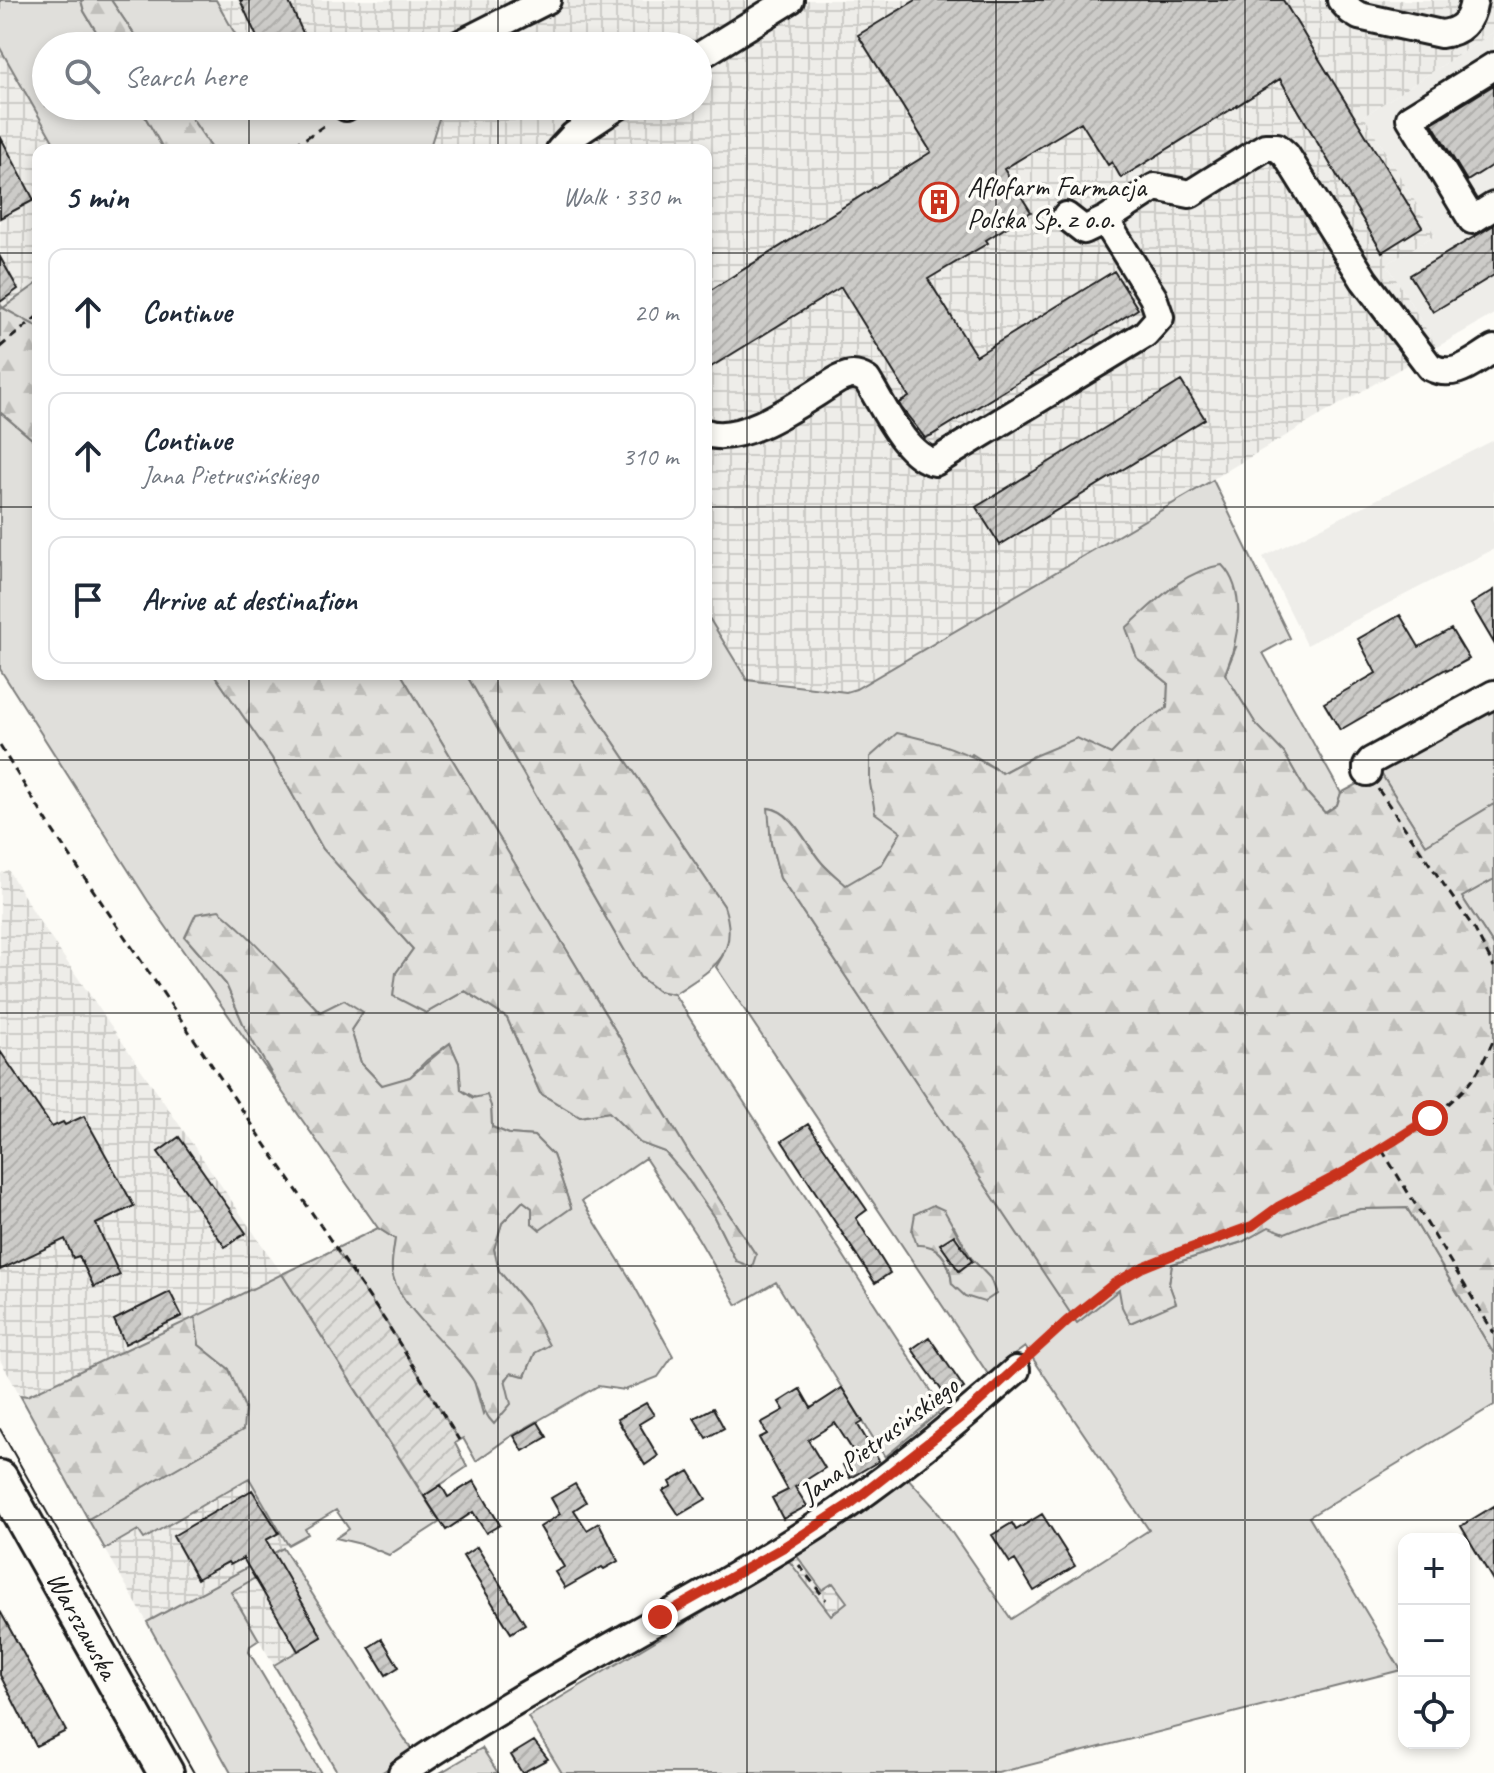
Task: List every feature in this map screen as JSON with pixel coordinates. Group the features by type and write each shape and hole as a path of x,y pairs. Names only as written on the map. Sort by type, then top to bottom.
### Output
{"main road":[{"name":"Warszawska","path":"0,1478 166,1773"}],"street":[{"path":"484,32 547,0"},
{"path":"712,48 790,0"},
{"path":"1341,0 1359,16 1441,34 1451,33 1468,21 1474,0"},
{"path":"1494,66 1410,118 1472,220 1494,206"},
{"path":"566,144 597,120"},
{"path":"1066,216 1084,230 1155,187 1190,194 1265,147 1277,147 1286,155 1364,280 1430,367 1450,373 1494,349"},
{"path":"712,435 731,435 749,430 839,379 850,374 860,375 867,380 912,451 925,460 935,462 1145,334 1160,317 1153,297 1105,220"},
{"path":"1367,772 1371,761 1494,694"},
{"name":"Jana Pietrusińskiego","path":"402,1773 487,1718 745,1570 838,1512 946,1430 1016,1370"}],"path":[{"path":"293,144 328,120"},
{"path":"0,347 32,321"},
{"path":"0,746 60,841 388,1325 459,1440"},
{"path":"1367,772 1475,930 1494,967"},
{"path":"1016,1370 1067,1321 1115,1283 1168,1257 1252,1226 1278,1207 1382,1150 1430,1118 1463,1090 1481,1067 1494,1038"},
{"path":"1382,1150 1494,1333"},
{"path":"796,1561 826,1600"}],"shaded area":[{"path":"216,0 1494,0 1494,32 1364,116 1435,235 1387,264 1437,347 856,689 846,692 747,680 712,623 712,144 431,144 439,120 712,120 712,32 234,32"},
{"path":"1494,32 1494,314 1437,347 1387,264 1435,235 1364,116"},
{"path":"0,48 32,104 32,120 41,120 55,144 32,144 32,287 3,308 0,304"},
{"path":"1494,440 1494,549 1307,645 1263,557"},
{"path":"8,870 41,924 282,1274 27,1396 20,1395 0,1360 0,874"},
{"path":"243,1430 308,1534 283,1548 335,1629 274,1665 223,1580 147,1622 88,1519"},
{"path":"797,1556 822,1590 832,1583 847,1603 830,1615 789,1561"}],"green space":[{"path":"0,0 81,0 97,32 32,32 32,104 0,48"},
{"path":"81,0 111,0 133,32 97,32"},
{"path":"111,0 216,0 234,32 133,32"},
{"path":"41,120 147,120 161,144 55,144"},
{"path":"147,120 193,120 209,144 161,144"},
{"path":"193,120 439,120 431,144 209,144"},
{"path":"32,287 32,324 0,308 0,304 3,308"},
{"path":"0,309 32,324 32,439 0,412"},
{"path":"0,412 32,439 32,680 218,680 272,758 323,849 413,949 396,973 426,1013 465,991 507,1018 540,1093 580,1117 609,1112 640,1143 665,1152 714,1217 736,1261 756,1255 687,1150 405,680 469,680 640,977 658,991 674,994 943,1409 885,1457 776,1282 737,1305 698,1238 645,1158 582,1201 673,1356 658,1377 625,1390 598,1386 508,1438 476,1461 463,1438 459,1440 388,1325 335,1249 378,1228 395,1239 392,1271 406,1302 438,1335 474,1381 483,1414 511,1373 525,1376 535,1353 528,1306 499,1271 494,1249 502,1223 523,1201 532,1208 532,1223 571,1208 553,1155 534,1136 509,1134 492,1127 491,1106 461,1090 459,1063 450,1043 410,1077 383,1086 361,1063 351,1030 362,1013 321,1013 290,982 185,937 226,984 245,1028 281,1090 148,901 0,669"},
{"path":"1213,480 1290,638 1263,653 1341,793 1337,805 1325,813 1307,793 1284,753 1256,724 1225,674 1236,647 1137,658 1168,683 1167,708 1136,728 1111,755 1034,756 1002,773 972,754 902,832 882,864 846,886 822,863 793,822 786,815 769,808 771,843 780,878 1077,1322 1119,1289 1130,1323 1175,1302 1169,1284 1172,1264 1242,1242 1269,1226 1360,1209 1407,1208 1494,1354 1494,1405 1309,1517 1398,1665 1398,1671 998,1773 562,1773 528,1717 789,1561 831,1615 847,1602 833,1583 822,1590 797,1556 907,1477 935,1508 1011,1619 1149,1530 1025,1347 988,1374 716,967 723,955 724,906 572,680 712,680 712,623 747,680 846,692 856,689","holes":["927,1210 954,1226 971,1258 990,1278 952,1284 946,1261 928,1244 915,1214"]},
{"path":"1222,565 1230,576 1238,603 1237,633 1225,674 1256,724 1284,753 1307,793 1325,813 1337,805 1341,793 1380,772 1426,845 1494,804 1494,879 1462,897 1494,946 1494,1354 1407,1208 1360,1209 1323,1218 1285,1233 1269,1227 1242,1242 1172,1264 1169,1284 1176,1303 1130,1323 1122,1307 1119,1290 1077,1323 780,878 771,843 768,808 785,815 822,863 846,885 882,864 901,832 875,813 870,757 897,733 952,748 1002,773 1077,738 1111,754 1136,728 1167,708 1168,683 1137,658 1126,628 1182,581 1195,573"},
{"path":"218,680 405,680 687,1150 756,1255 752,1267 736,1261 714,1217 665,1152 640,1143 609,1112 580,1117 540,1093 507,1018 465,991 426,1013 393,996 396,973 413,949 323,849 272,758"},
{"path":"469,680 572,680 724,906 729,937 719,960 711,969 674,994 658,991 640,977"},
{"path":"1494,710 1494,804 1426,845 1380,772"},
{"path":"1494,879 1494,946 1462,897"},
{"path":"219,910 320,1012 344,1000 363,1012 351,1030 361,1063 382,1085 410,1077 450,1043 459,1063 461,1090 473,1098 487,1095 492,1127 509,1134 534,1136 553,1155 571,1208 540,1230 532,1223 532,1208 523,1201 502,1223 494,1249 499,1271 528,1306 549,1345 535,1353 525,1376 511,1373 505,1379 511,1404 494,1424 486,1413 473,1380 403,1297 392,1270 395,1239 378,1228 281,1090 245,1028 226,984 185,937 196,914"},
{"path":"933,1205 944,1210 971,1258 990,1278 996,1294 984,1302 965,1296 952,1284 949,1268 938,1251 917,1245 912,1231 915,1214"},
{"path":"335,1249 388,1325 459,1440 455,1443 467,1467 424,1496 282,1274"},
{"path":"282,1274 440,1522 389,1555 336,1538 349,1529 336,1510 305,1529 308,1534 288,1545 249,1478 144,1539 138,1530 105,1549 88,1519 242,1430 229,1369 199,1345 195,1317"},
{"path":"195,1317 199,1345 229,1369 245,1408 243,1430 88,1519 20,1395 27,1396"},
{"path":"283,1548 413,1752 381,1773 338,1773 274,1665 322,1637 279,1564 231,1592 259,1640 250,1646 249,1652 321,1773 231,1773 147,1622"},
{"path":"482,1748 498,1773 440,1773"}],"building":[{"path":"240,0 288,0 303,32 255,32"},
{"name":"Aflofarm Farmacja Polska Sp. z o.o.","path":"916,0 1283,0 1422,227 1382,252 1280,79 1121,178 1112,162 1108,165 1081,122 1004,169 1031,212 986,240 988,243 928,279 976,356 1114,271 1138,309 932,435 925,438 901,407 899,403 909,397 841,287 712,366 712,289 931,152 858,35"},
{"path":"1494,85 1494,164 1467,181 1432,123"},
{"path":"0,136 32,201 0,218"},
{"path":"1494,225 1494,275 1433,312 1410,275"},
{"path":"0,257 18,289 0,302"},
{"path":"1181,381 1205,419 1000,545 976,507"},
{"path":"1494,590 1494,643 1471,604"},
{"path":"1400,615 1419,647 1451,629 1469,659 1340,730 1324,703 1376,673 1358,639"},
{"path":"0,1051 52,1127 84,1116 134,1206 96,1224 120,1275 94,1287 79,1256 73,1258 65,1239 0,1270"},
{"path":"808,1124 867,1210 856,1218 890,1273 875,1283 782,1141"},
{"path":"179,1137 246,1233 225,1247 158,1152"},
{"path":"954,1235 972,1261 959,1271 940,1244"},
{"path":"170,1292 182,1316 125,1344 114,1320"},
{"path":"929,1337 964,1388 948,1399 912,1349"},
{"path":"842,1388 863,1422 858,1425 879,1461 850,1478 843,1465 857,1457 835,1423 808,1440 825,1468 795,1487 807,1506 783,1519 772,1498 788,1490 759,1438 767,1434 761,1423 784,1410 779,1402 800,1389 811,1408"},
{"path":"646,1403 654,1415 639,1424 658,1456 645,1465 617,1419"},
{"path":"713,1408 724,1428 706,1438 694,1418"},
{"path":"538,1422 547,1437 523,1451 514,1436"},
{"path":"689,1471 706,1499 679,1515 663,1491 672,1486 670,1482"},
{"path":"474,1481 500,1525 486,1533 473,1512 446,1530 424,1496 441,1485 448,1497"},
{"path":"575,1484 586,1502 574,1510 587,1530 599,1523 618,1561 565,1588 555,1572 564,1567 540,1527 560,1514 551,1498"},
{"path":"252,1490 279,1533 266,1540 322,1637 298,1651 243,1558 230,1565 228,1562 197,1579 173,1536"},
{"path":"1494,1506 1494,1582 1470,1541 1470,1533 1465,1533 1461,1526"},
{"path":"1042,1514 1075,1566 1034,1591 1015,1560 1010,1563 992,1535 1012,1523 1016,1530"},
{"path":"477,1547 525,1624 511,1633 463,1556"},
{"path":"0,1611 66,1731 36,1746 0,1675"},
{"path":"382,1639 399,1667 386,1675 369,1647"},
{"path":"534,1741 548,1759 522,1773 511,1755"}],"tram line":[{"path":"0,1429 194,1773"}],"place":[{"name":"Aflofarm Farmacja Polska Sp. z o.o.","path":"939,202"}],"route":[{"path":"660,1617 784,1547 850,1504 970,1410 1067,1321 1115,1283 1143,1267 1252,1226 1278,1207 1382,1150 1430,1118"}]}
